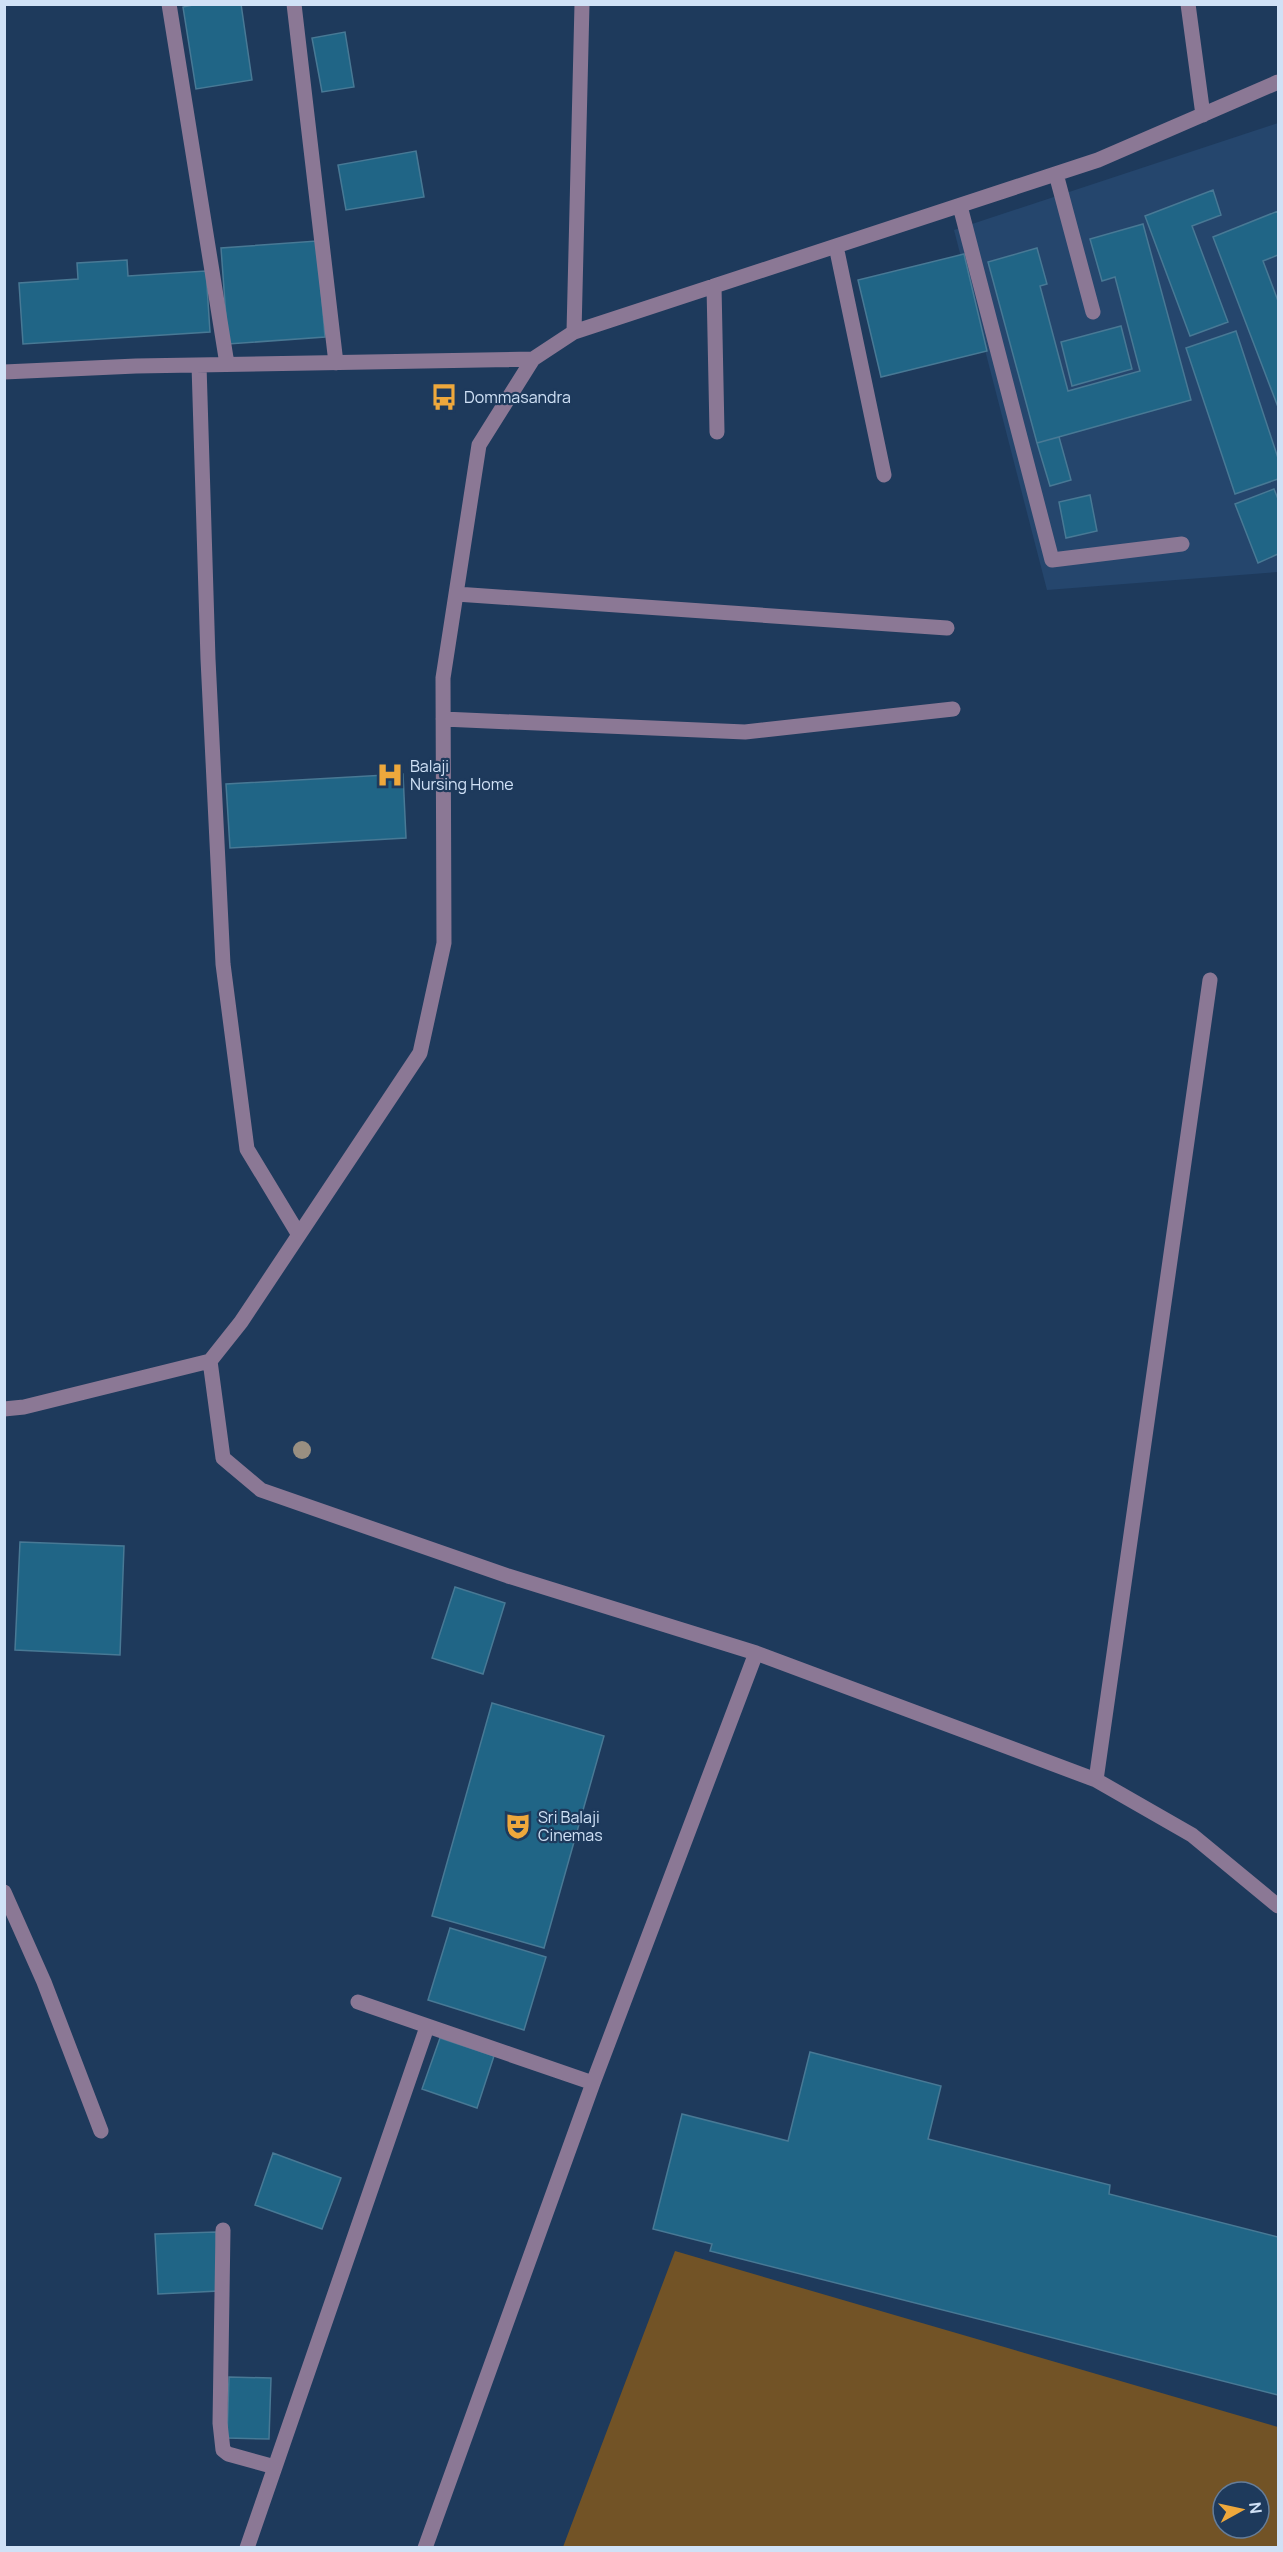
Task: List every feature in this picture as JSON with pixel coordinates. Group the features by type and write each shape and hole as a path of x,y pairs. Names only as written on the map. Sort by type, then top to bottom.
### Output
{"street":[{"path":"169,4 226,364"},
{"path":"294,4 336,363"},
{"path":"574,332 582,4"},
{"path":"1188,4 1203,115"},
{"path":"4,1409 24,1407 210,1362 241,1322 420,1053 444,943 443,678 479,445 533,359 574,332 1098,160 1278,82"},
{"path":"1056,174 1093,312"},
{"path":"960,206 1052,560 1182,544"},
{"path":"836,246 884,475"},
{"path":"714,286 717,432"},
{"path":"4,372 226,364 533,359"},
{"path":"199,365 208,659 223,964 247,1149 299,1235"},
{"path":"456,594 947,628"},
{"path":"443,719 745,732 953,709"},
{"path":"1096,1780 1210,980"},
{"path":"210,1362 223,1458 261,1490 507,1576 756,1653 1096,1780 1192,1835 1278,1906"},
{"path":"425,2547 592,2083 756,1653"},
{"path":"4,1893 44,1982 101,2131"},
{"path":"358,2002 592,2083"},
{"path":"247,2547 427,2027"},
{"path":"223,2230 220,2423 223,2450 228,2454 275,2467"}],"shaded area":[{"path":"1278,123 1278,572 1047,590 954,230"},
{"path":"675,2251 1278,2427 1278,2547 563,2547"}],"building":[{"path":"198,4 241,4 252,80 196,89 183,7"},
{"path":"345,32 354,87 322,92 312,38"},
{"path":"416,151 424,197 346,210 338,165"},
{"path":"1213,190 1221,215 1192,226 1228,322 1190,336 1145,216"},
{"path":"1278,211 1278,255 1263,261 1278,301 1278,407 1213,237"},
{"path":"1143,224 1191,400 1037,443 988,262 1037,248 1047,284 1040,286 1068,391 1140,371 1115,277 1102,281 1090,239"},
{"path":"317,241 325,337 228,344 221,248"},
{"path":"964,254 987,351 881,377 858,280"},
{"path":"127,260 128,276 206,271 210,332 23,344 19,283 78,279 77,263"},
{"path":"1121,326 1132,369 1072,386 1061,342"},
{"path":"1236,331 1278,458 1278,479 1235,494 1186,348"},
{"path":"1059,437 1071,480 1050,486 1037,443"},
{"path":"1274,489 1278,499 1278,554 1258,563 1235,504"},
{"path":"1090,495 1097,531 1066,538 1059,502"},
{"path":"403,774 406,838 230,848 226,784"},
{"path":"20,1542 124,1546 120,1655 15,1650"},
{"path":"455,1587 505,1603 483,1674 432,1658"},
{"name":"Sri Balaji Cinemas","path":"492,1703 604,1736 544,1948 432,1916"},
{"path":"450,1928 546,1957 524,2030 428,2000"},
{"path":"440,2038 494,2056 477,2108 422,2089"},
{"path":"810,2052 941,2086 928,2139 1110,2185 1109,2194 1278,2237 1278,2395 710,2251 712,2244 653,2229 682,2114 788,2141"},
{"path":"273,2153 341,2178 322,2229 255,2205"},
{"path":"216,2232 219,2291 158,2294 155,2234"},
{"path":"229,2377 271,2378 269,2439 227,2438"}],"place":[{"name":"Dommasandra","path":"444,397"},
{"name":"Balaji Nursing Home","path":"390,775"},
{"name":"Sri Balaji Cinemas","path":"518,1826"}]}
